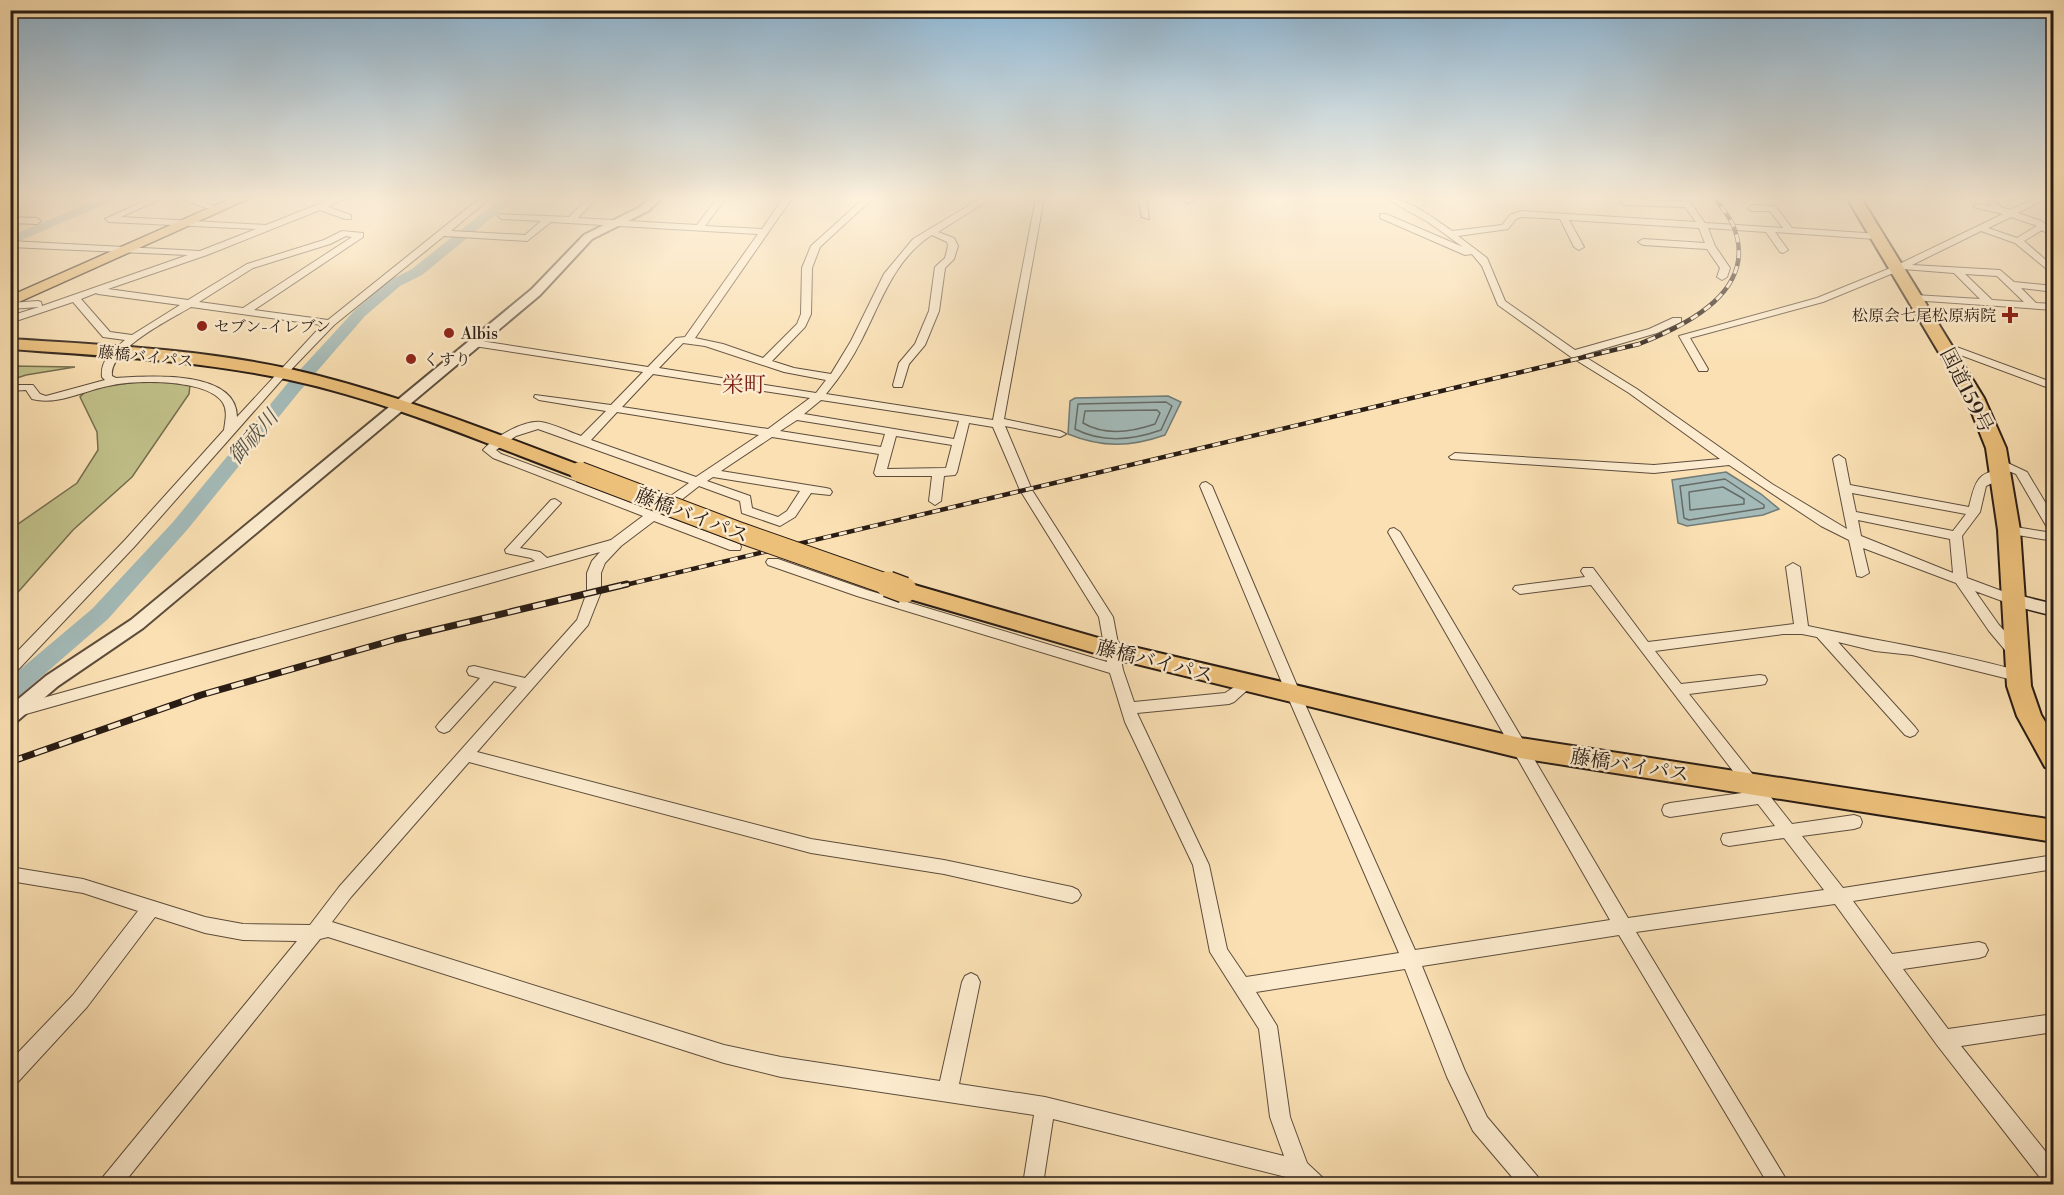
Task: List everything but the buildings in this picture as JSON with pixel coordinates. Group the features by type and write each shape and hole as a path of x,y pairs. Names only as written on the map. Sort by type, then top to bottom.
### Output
{"highway":[{"name":"国道159号","path":"1889,254 1975,398 1996,448 2009,530 2020,666 2019,686 2029,716 2054,760"},
{"name":"藤橋バイパス","path":"10,344 118,352 284,374 325,383 398,405 741,533 1114,660 1247,684 1520,748 1758,791 2054,831"},
{"name":"国道159号","path":"2020,666 2054,730"}],"main road":[{"path":"10,304 120,254"},
{"path":"2013,600 2054,610"}],"street":[{"path":"10,320 202,254"},
{"path":"114,381 107,377 105,371 107,363 134,338 250,266 289,254"},
{"path":"244,312 332,254"},
{"path":"10,669 130,543 330,323 418,254"},
{"path":"13,713 52,681 137,624 536,292 572,254"},
{"path":"689,339 750,254"},
{"path":"765,362 801,325 807,314 807,268 813,254"},
{"path":"110,1185 345,892 583,622 594,592 594,573 599,561 616,543 698,482 795,416 820,395 834,378 889,274 906,254"},
{"path":"898,385 904,363 920,345 937,300 940,267 949,260 951,254"},
{"path":"1030,254 998,424 1026,490 1106,617 1114,660 1128,708 1201,865 1219,952 1268,1026 1280,1118 1299,1170 1315,1185"},
{"path":"1470,254 1484,260"},
{"path":"1476,254 1484,260 1494,292 1501,303 1574,354 1633,391 1798,506 1855,538 2013,600"},
{"path":"1715,254 1725,268 1722,277"},
{"path":"1703,369 1684,336 1786,310 1899,268 1930,254"},
{"path":"2032,254 2054,273"},
{"path":"2037,258 2054,259"},
{"path":"1899,268 2000,273 2033,305"},
{"path":"1956,270 1988,302"},
{"path":"2011,284 2054,289"},
{"path":"95,290 330,323"},
{"path":"74,297 107,335 134,338"},
{"path":"1915,298 2054,307"},
{"path":"10,304 37,303 49,306"},
{"path":"1574,354 1653,331 1677,320"},
{"path":"584,440 680,340 689,339 790,370 834,378"},
{"path":"474,343 998,424 1008,422 1060,434"},
{"path":"1943,345 2054,387"},
{"path":"10,388 29,387 36,397 46,399 114,381 181,381 212,389 224,395 230,406 230,433"},
{"path":"539,397 885,451"},
{"path":"795,416 958,443"},
{"path":"891,432 880,473 951,472 965,418"},
{"path":"735,547 497,456 489,450 497,441 520,429 539,425 746,499 746,510 780,522 791,514 808,489"},
{"path":"1455,457 1654,469 1731,461"},
{"path":"1839,459 1862,573"},
{"path":"2020,666 1961,581 1956,536 1974,512 1978,486 1998,469 2021,472 2054,529"},
{"path":"935,501 939,472"},
{"path":"712,473 826,492"},
{"path":"1206,486 1294,695 1411,961 1456,1077 1480,1124 1531,1185"},
{"path":"1846,488 1974,512"},
{"path":"544,562 535,555 511,550 555,503"},
{"path":"1851,515 1956,536"},
{"path":"2009,530 2054,537"},
{"path":"1394,532 1623,926 1779,1185"},
{"path":"13,713 616,543"},
{"path":"773,562 862,593 1114,660"},
{"path":"1793,567 1802,629"},
{"path":"1521,589 1592,575 1644,647 1839,896 1944,1040 2054,1179"},
{"path":"1644,647 1783,629 1802,629 1875,646 2020,666"},
{"path":"1821,633 1910,731"},
{"path":"474,671 528,684"},
{"path":"444,727 491,675"},
{"path":"1678,690 1760,680"},
{"path":"1128,708 1229,698 1247,684"},
{"path":"464,755 811,846 944,867 1072,895"},
{"path":"1670,810 1758,791"},
{"path":"1729,839 1854,822"},
{"path":"1242,986 2054,862"},
{"path":"10,874 82,886 204,925 243,932 314,933 328,929 724,1054 781,1066 1045,1107 1299,1170"},
{"path":"10,1076 80,1001 152,907"},
{"path":"1888,963 1979,950"},
{"path":"948,1092 971,982"},
{"path":"1944,1040 2054,1023"},
{"path":"1033,1185 1045,1107"}],"green space":[{"path":"11,366 75,367 26,375 11,380"},
{"path":"157,379 190,385 189,394 132,477 73,530 11,600 11,529 77,483 98,450 97,432 80,397 88,389"}],"water":[{"path":"1168,396 1181,402 1165,435 1128,444 1105,444 1068,434 1070,401 1075,398"},
{"path":"1726,472 1761,494 1779,509 1763,515 1687,526 1678,523 1672,480"}],"waterway":[{"name":"御祓川","path":"10,691 100,614 180,526 293,388 360,313 395,283 417,272 440,254"}],"railway":[{"path":"621,586 1639,344 1678,327 1714,302 1728,286 1736,268 1738,254"},
{"path":"10,762 201,695 397,639 627,584"}],"place":[{"name":"松原会七尾松原病院","path":"2010,315"},
{"name":"セブン-イレブン","path":"202,326"},
{"name":"Albis","path":"449,333"},
{"name":"くすり","path":"411,359"}],"district":[{"name":"栄町","path":"744,384"}]}
